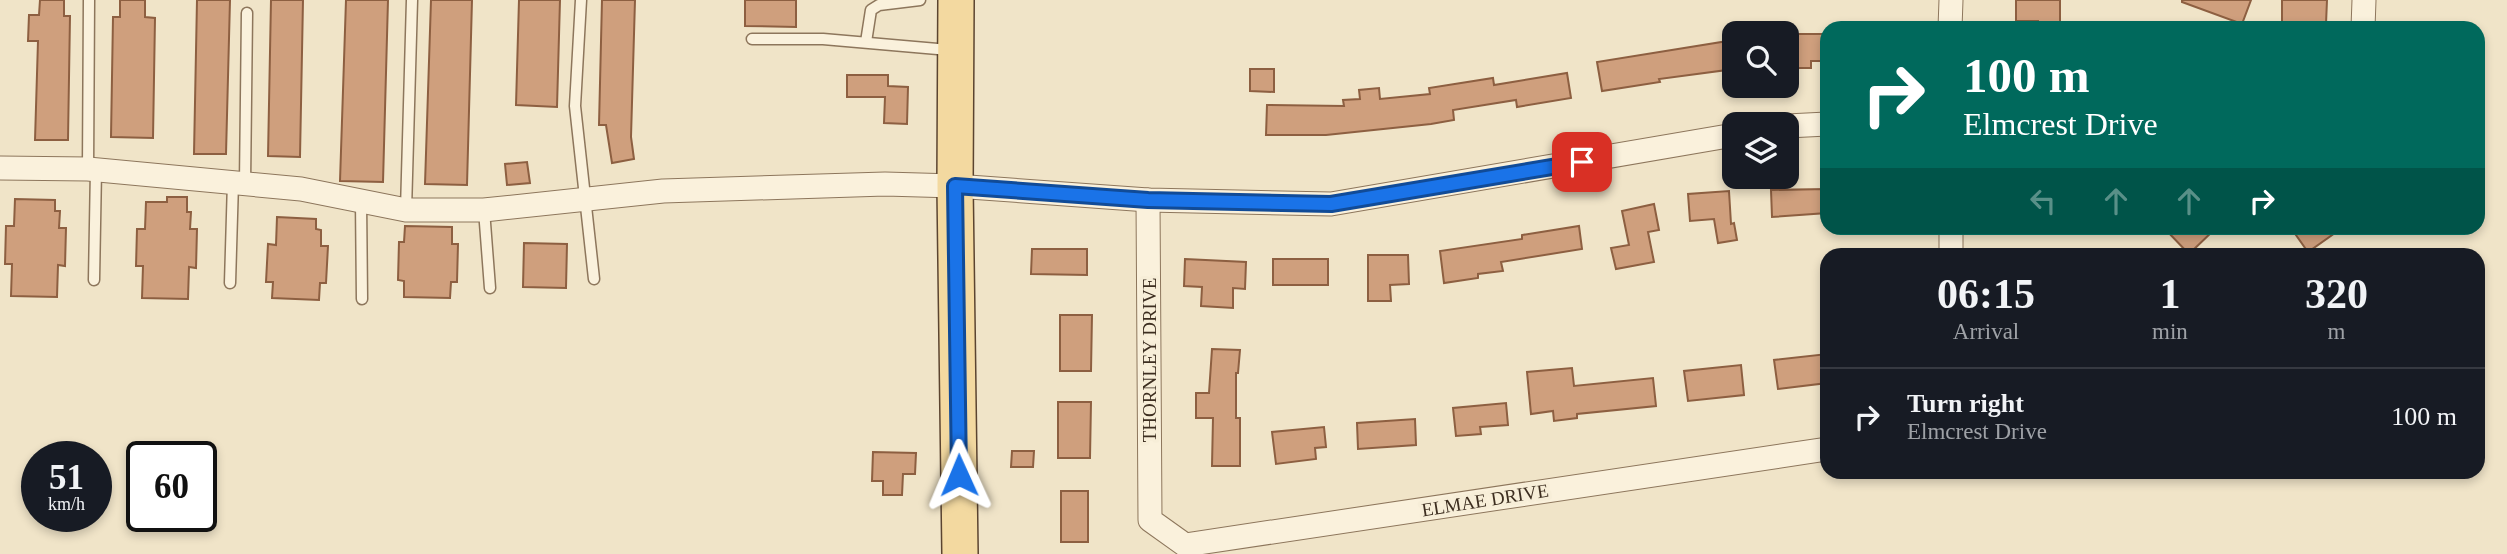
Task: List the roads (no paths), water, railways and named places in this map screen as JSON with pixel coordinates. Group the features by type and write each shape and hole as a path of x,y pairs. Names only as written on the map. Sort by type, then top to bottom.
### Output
{"main road":[{"path":"956,0 955,186 960,554"}],"street":[{"path":"1950,21 1951,0"},
{"path":"2363,21 2364,0"},
{"path":"1799,125 1820,124"},
{"path":"0,168 92,169 301,189 406,210 484,210 663,191 885,184 955,186 1148,200 1331,204 1722,137"},
{"name":"THORNLEY DRIVE","path":"1148,200 1150,520"},
{"name":"ELMAE DRIVE","path":"1150,520 1185,545 1820,450"}],"lane":[{"path":"89,0 94,280"},
{"path":"406,210 412,0"},
{"path":"580,0 575,106 594,279"},
{"path":"866,43 871,10 879,5 920,0"},
{"path":"230,283 239,183 247,13"},
{"path":"752,39 823,39 956,50"},
{"path":"361,201 362,299"},
{"path":"484,210 490,288"}]}
